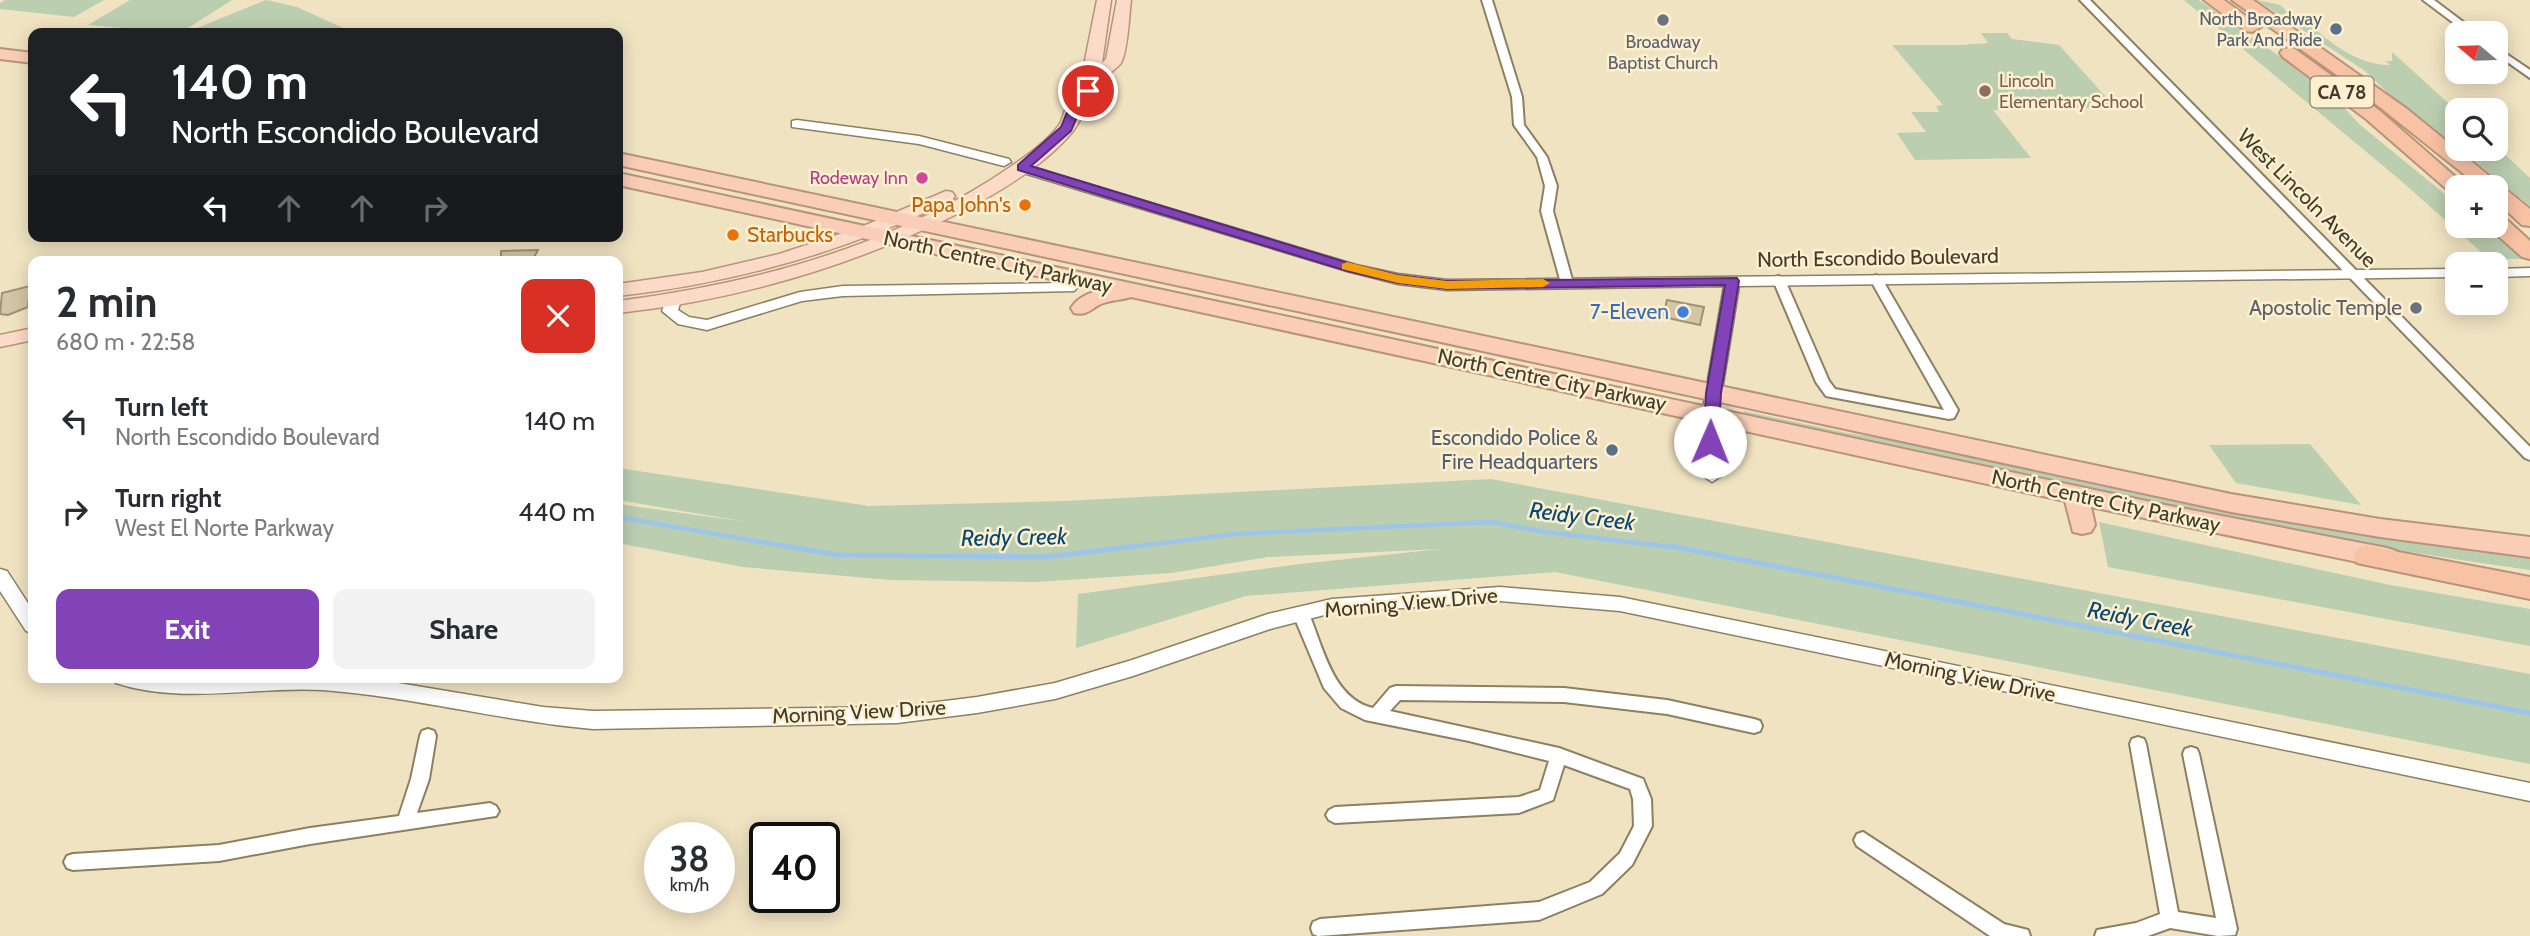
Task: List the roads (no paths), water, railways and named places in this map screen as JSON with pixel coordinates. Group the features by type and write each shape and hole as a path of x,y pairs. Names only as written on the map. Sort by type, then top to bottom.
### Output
{"highway":[{"name":"CA 78","path":"2213,0 2326,79 2445,178"},
{"name":"CA 78","path":"2241,0 2343,68 2411,119 2477,175"},
{"path":"0,39 28,42"},
{"path":"0,54 28,57"},
{"name":"North Centre City Parkway","path":"623,160 1136,292 2231,503 2380,528 2530,547"},
{"name":"North Centre City Parkway","path":"623,180 863,232 925,225 1712,404 2076,495 2367,556 2530,578"},
{"name":"CA 78","path":"2508,201 2530,220"},
{"path":"2508,232 2528,250"},
{"path":"1069,289 1112,294"},
{"path":"1082,308 1095,298 1136,292"},
{"path":"2076,495 2082,525"},
{"path":"2367,556 2530,588"}],"main road":[{"path":"1097,75 1093,60 1104,0"},
{"path":"925,225 1066,128 1074,110 1097,75 1114,61 1124,0"},
{"path":"623,306 673,300 782,277 896,229 954,192 1013,165"},
{"path":"623,289 740,269 863,232"},
{"path":"0,341 28,335"},
{"path":"0,356 28,349"}],"street":[{"path":"1487,0 1517,97 1519,125 1542,157 1550,186 1547,211 1567,283"},
{"name":"West Lincoln Avenue","path":"2085,0 2530,454"},
{"path":"2428,0 2457,21"},
{"path":"2508,59 2530,75"},
{"name":"North Escondido Boulevard","path":"797,124 923,141 1013,165 1352,268 1398,279 1447,285 2445,273"},
{"path":"2508,273 2530,272"},
{"path":"1779,280 1823,382 1831,393 1949,415 1951,410 1876,279"},
{"path":"1712,476 1712,404 1732,281"},
{"path":"673,300 670,311 684,321 707,325 800,297 843,291 1000,287 1069,289"},
{"path":"0,576 28,618"},
{"name":"Morning View Drive","path":"332,683 382,687 543,716 593,720 897,715 1055,691 1133,668 1268,622 1332,606 1500,594 1620,604 2530,792"},
{"path":"1301,614 1332,688 1347,702 1365,713 1504,740 1586,763 1637,784 1642,799 1643,827 1626,859 1596,888 1539,911 1320,928"},
{"name":"Morning View Drive","path":"160,683 274,683"},
{"path":"1377,715 1396,694 1564,695 1667,707 1754,726"},
{"path":"405,823 420,779 428,736"},
{"path":"2138,744 2170,919"},
{"path":"2104,936 2136,932 2170,919 2228,929 2190,754"},
{"path":"1335,815 1519,805 1547,795 1559,755"},
{"path":"73,862 219,853 490,811"},
{"path":"1863,840 2000,932 2021,936"}],"waterway":[{"name":"Reidy Creek","path":"623,518 796,548"},
{"name":"Reidy Creek","path":"1122,548 1235,534 1492,522 1545,532 1680,548"},
{"name":"Reidy Creek","path":"786,546 838,555 1046,557 1136,546"},
{"name":"Reidy Creek","path":"1671,546 2530,713"}],"place":[{"name":"Broadway Baptist Church","path":"1663,20"},
{"name":"North Broadway Park And Ride","path":"2336,29"},
{"name":"Lincoln Elementary School","path":"1985,91"},
{"name":"Rodeway Inn","path":"922,178"},
{"name":"Papa John's","path":"1025,205"},
{"name":"Starbucks","path":"733,235"},
{"name":"Apostolic Temple","path":"2416,308"},
{"name":"7-Eleven","path":"1683,312"},
{"name":"Escondido Police & Fire Headquarters","path":"1612,450"}]}
